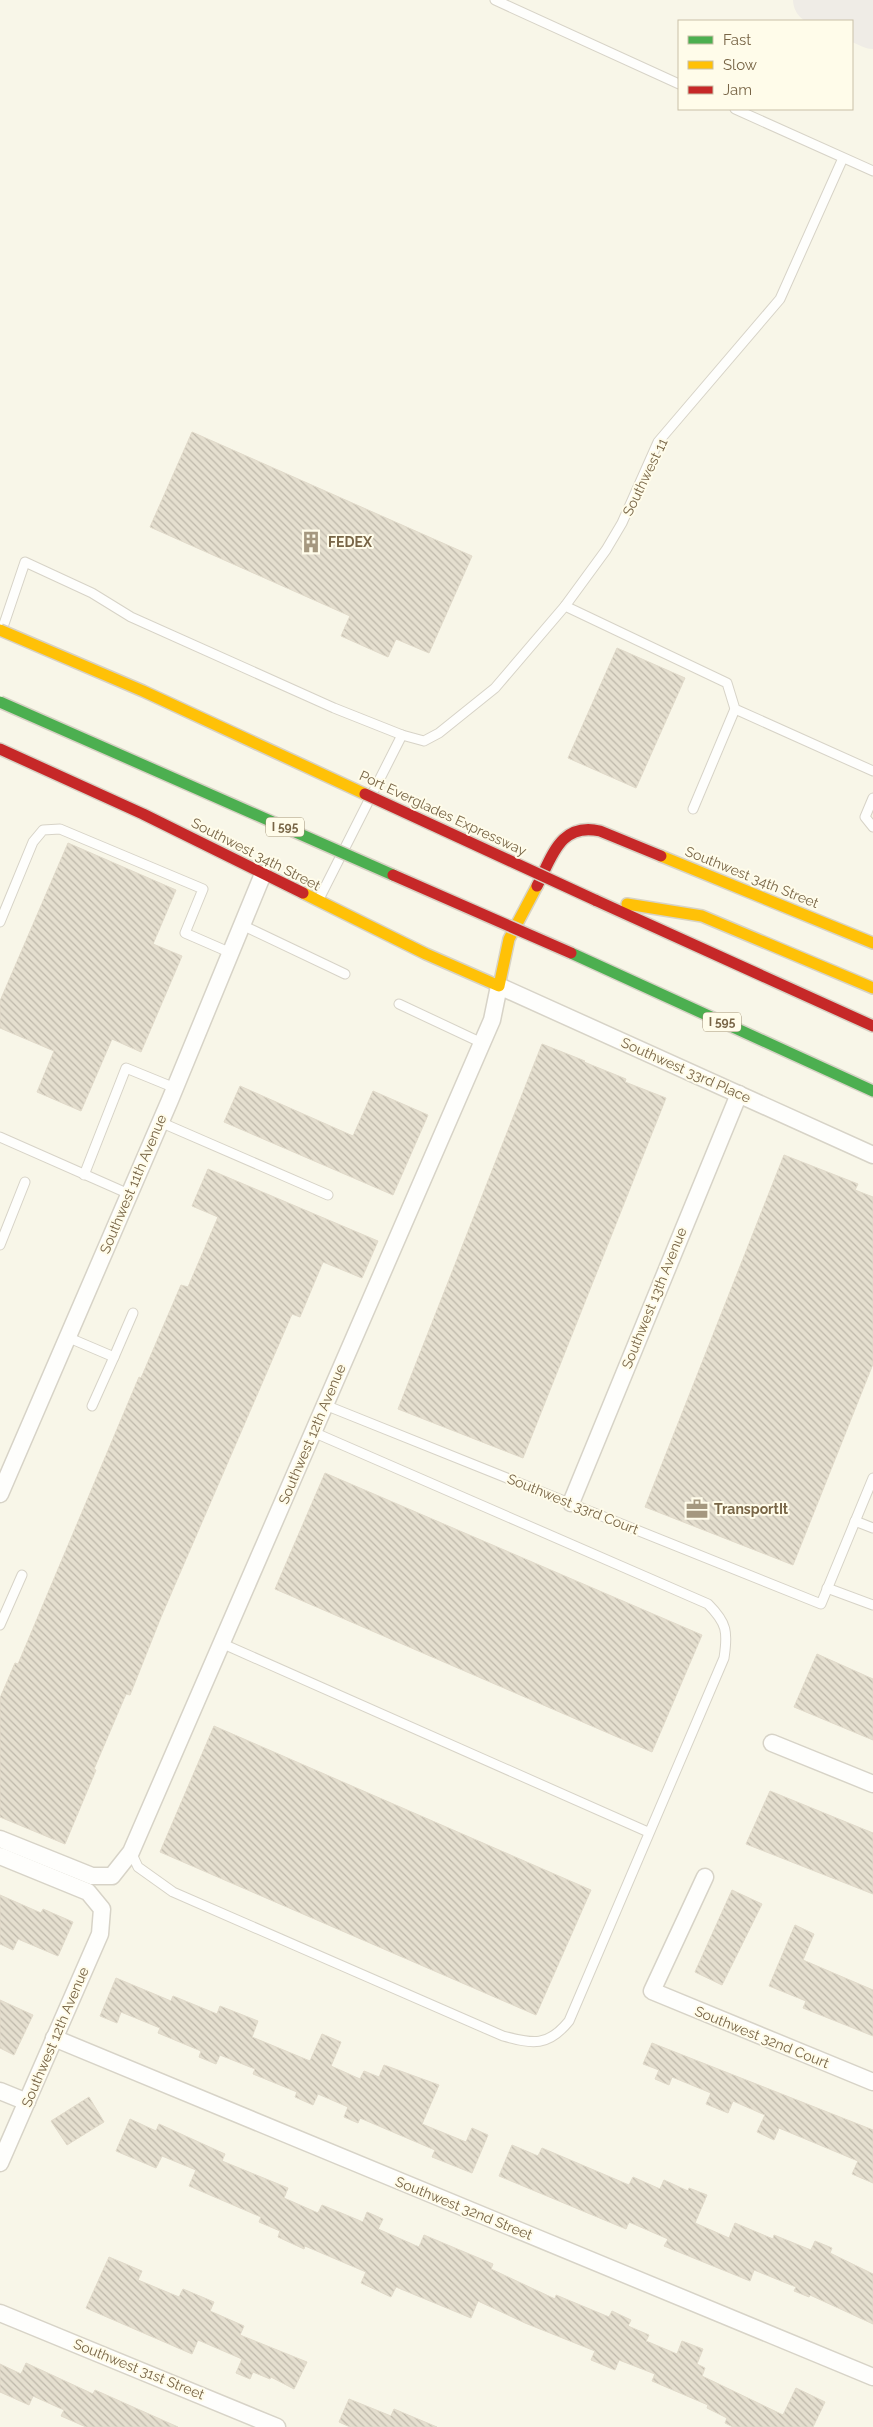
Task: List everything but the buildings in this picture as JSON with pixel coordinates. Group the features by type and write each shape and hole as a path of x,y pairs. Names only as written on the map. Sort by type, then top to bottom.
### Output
{"main road":[{"name":"Port Everglades Expressway","path":"0,630 143,691 873,1026"},
{"name":"I 595","path":"0,702 571,952 873,1091"},
{"name":"Southwest 34th Street","path":"0,749 143,814 426,954 499,986 509,940 560,841 574,831 583,829 600,831 873,943"},
{"path":"595,900 702,916 873,988"}],"street":[{"name":"Southwest 11th Avenue","path":"0,1494 175,1088 263,874"},
{"name":"Southwest 12th Avenue","path":"0,1839 92,1876 112,1876 131,1852 492,1020 499,986"},
{"name":"Southwest 33rd Place","path":"499,986 873,1155"},
{"name":"Southwest 13th Avenue","path":"571,1503 738,1094"},
{"path":"772,1744 873,1784"},
{"name":"Southwest 12th Avenue","path":"0,1856 88,1892 102,1909 100,1934 0,2163"},
{"name":"Southwest 32nd Court","path":"705,1877 652,1992 873,2082"},
{"name":"Southwest 32nd Street","path":"54,2038 873,2377"},
{"path":"0,2091 26,2102"},
{"name":"Southwest 31st Street","path":"0,2313 277,2427"}],"lane":[{"path":"495,0 678,84"},
{"path":"737,110 873,171"},
{"name":"Southwest 11","path":"402,735 424,740 439,734 495,688 565,606 606,550 622,524 658,442 780,299 843,158"},
{"path":"0,637 25,562 92,593 131,617 334,708 402,735 318,901"},
{"path":"565,606 727,683 736,709 693,809"},
{"path":"736,709 873,771"},
{"path":"873,798 865,817 873,827"},
{"path":"0,922 33,842 43,830 60,829 203,889 185,933 231,952"},
{"path":"242,925 345,974"},
{"path":"399,1004 482,1043"},
{"path":"84,1174 126,1068 175,1088"},
{"path":"160,1122 328,1195"},
{"path":"0,1137 129,1194"},
{"path":"0,1244 24,1182"},
{"path":"92,1406 133,1313"},
{"path":"67,1337 114,1356"},
{"name":"Southwest 33rd Court","path":"325,1405 821,1604 827,1588"},
{"path":"131,1852 138,1866 174,1892 504,2036 528,2043 549,2040 569,2021 648,1832 724,1658 728,1636 720,1617 708,1604 313,1432"},
{"path":"873,1478 827,1588 873,1605"},
{"path":"855,1521 873,1528"},
{"path":"0,1625 22,1575"},
{"path":"221,1643 648,1832"}],"taxiway":[{"path":"817,0 873,25"}],"traffic: fast":[{"path":"0,702 393,875"},
{"path":"571,953 873,1091"}],"traffic: slow":[{"path":"0,630 143,691 365,794"},
{"path":"661,856 873,943"},
{"path":"303,893 426,954 499,986 509,939 537,886"},
{"path":"627,904 702,916 873,988"}],"traffic: jam":[{"path":"0,749 143,814 303,893"},
{"path":"365,794 595,900"},
{"path":"537,886 559,844 575,832 586,830 600,831 661,856"},
{"path":"393,875 571,953"},
{"path":"595,900 873,1026"}],"place":[{"name":"FEDEX","path":"311,542"},
{"name":"TransportIt","path":"697,1509"}]}
